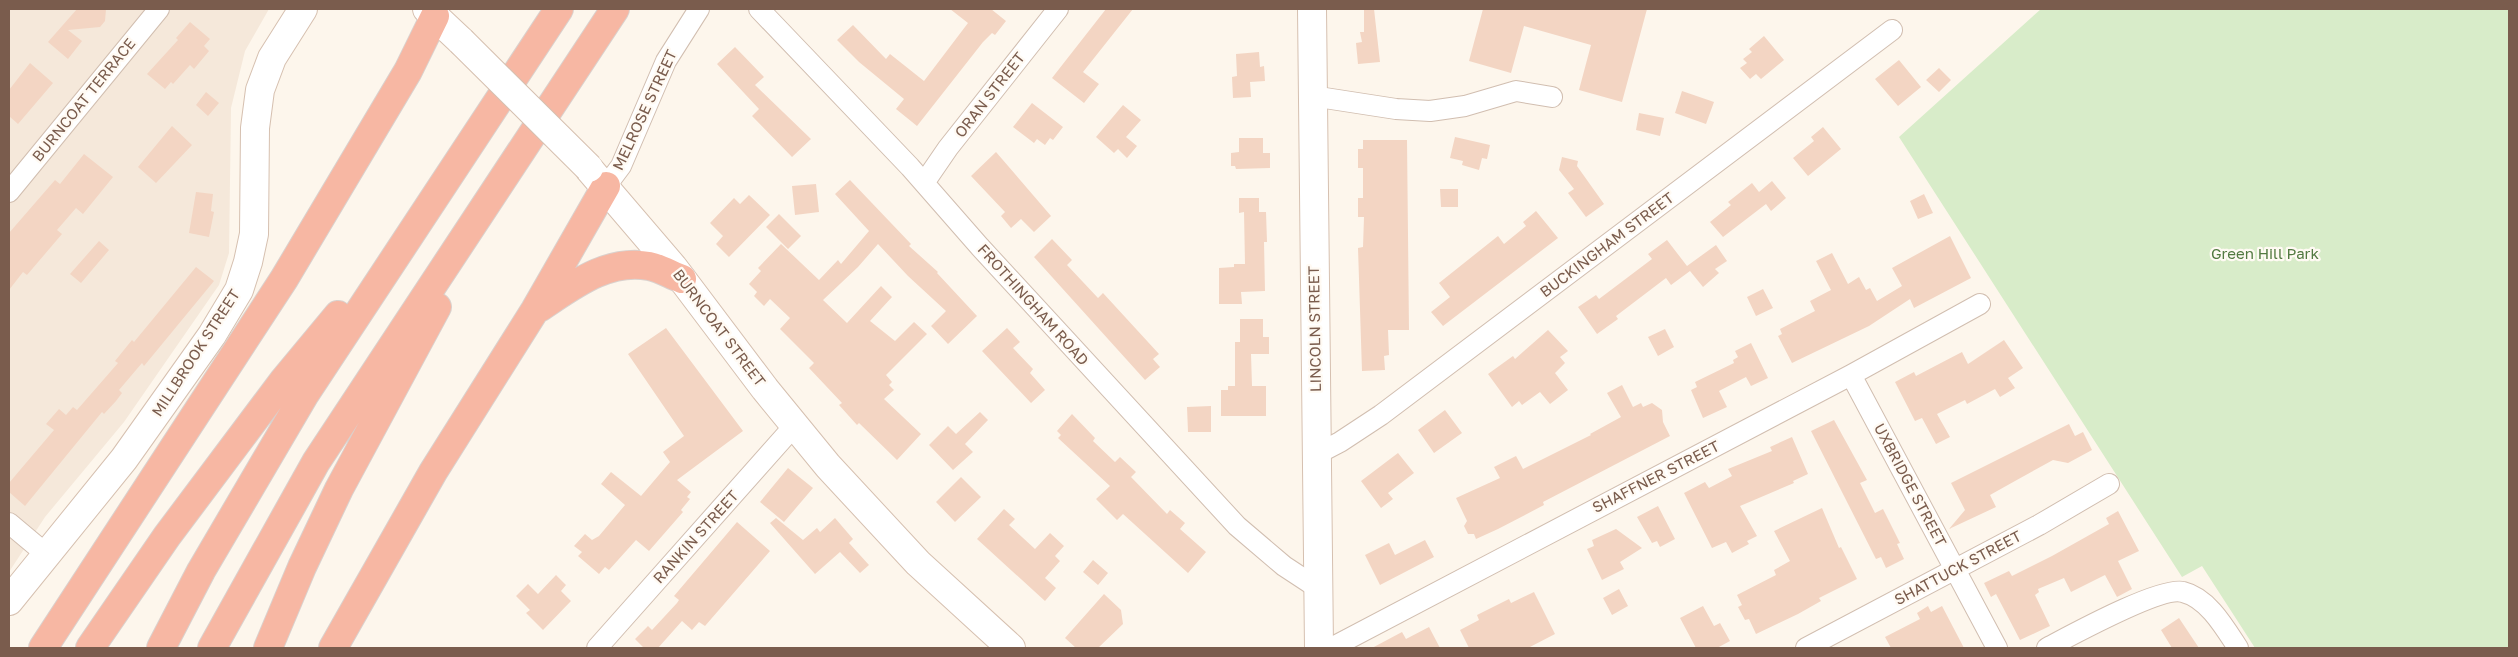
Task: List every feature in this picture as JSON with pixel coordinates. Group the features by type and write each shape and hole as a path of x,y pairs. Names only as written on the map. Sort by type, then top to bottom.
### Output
{"highway":[{"path":"162,648 201,571 300,402 559,9"},
{"path":"212,648 316,462 615,9"},
{"path":"43,648 284,279 408,71 434,11"},
{"path":"268,648 302,567 339,489 429,320 500,198 528,141"},
{"path":"333,648 363,592 433,472 535,310 598,177"},
{"path":"90,648 167,536 284,380 429,204"},
{"path":"535,310 580,281 620,265 650,266 682,279"},
{"path":"353,648 408,517"}],"main road":[{"name":"MILLBROOK STREET","path":"9,602 124,459 212,335 239,290 254,234 254,128 260,90 272,58 303,9"},
{"name":"LINCOLN STREET","path":"1312,9 1316,454 1320,589 1319,648"},
{"name":"BURNCOAT STREET","path":"434,11 461,41 598,177 682,279 765,389 828,466 918,563 1011,648"}],"street":[{"name":"BURNCOAT TERRACE","path":"9,192 159,9"},
{"name":"MELROSE STREET","path":"598,177 622,166 666,60 699,9"},
{"name":"FROTHINGHAM ROAD","path":"759,9 924,183 980,247 1237,526 1284,566 1320,589"},
{"name":"ORAN STREET","path":"924,183 948,148 1058,9"},
{"name":"BUCKINGHAM STREET","path":"1316,454 1340,442 1381,415 1892,30"},
{"path":"1312,96 1379,107 1430,111 1465,106 1516,91 1552,97"},
{"name":"SHAFFNER STREET","path":"1331,648 1851,375 1980,304"},
{"name":"UXBRIDGE STREET","path":"1851,375 1998,648"},
{"name":"RANKIN STREET","path":"597,648 795,425"},
{"name":"SHATTUCK STREET","path":"1806,648 2039,525 2109,484"},
{"path":"9,524 46,554"},
{"path":"2046,648 2148,599 2172,591 2182,591 2195,597 2208,608 2238,648"}],"shaded area":[{"path":"9,9 269,9 245,51 231,108 229,253 219,285 124,422 45,517 9,572"}],"green space":[{"name":"Green Hill Park","path":"2041,9 2509,9 2509,648 2255,648 2202,566 2182,577 1899,137"}],"building":[{"path":"77,9 106,9 105,21 100,27 68,30 82,41 68,59 48,42"},
{"path":"950,9 991,9 1006,21 995,35 992,33 983,42 917,126 896,109 904,99 859,62 837,40 853,25 886,59 890,54 924,81 968,23"},
{"path":"1106,9 1133,9 1083,72 1099,84 1084,103 1052,78"},
{"path":"1364,9 1374,9 1380,62 1358,64 1356,43 1362,42 1360,32 1364,32"},
{"path":"1483,9 1647,9 1622,102 1579,90 1591,45 1524,26 1511,73 1469,61"},
{"path":"190,22 210,39 204,46 209,51 194,69 190,65 173,84 171,82 165,89 147,74 178,40 176,38"},
{"path":"1764,36 1784,60 1761,79 1756,74 1750,79 1740,68 1747,63 1743,59 1752,52 1749,49"},
{"path":"735,47 764,77 755,85 811,139 792,157 752,116 759,109 717,64"},
{"path":"1259,52 1260,67 1264,66 1265,81 1250,82 1251,97 1233,98 1232,77 1237,76 1236,54"},
{"path":"1899,60 1921,87 1898,106 1875,79"},
{"path":"30,63 53,83 18,124 9,116 9,90"},
{"path":"1939,68 1951,80 1939,92 1926,80"},
{"path":"1682,91 1714,102 1706,124 1675,113"},
{"path":"206,92 219,103 208,116 196,105"},
{"path":"1032,103 1063,127 1053,140 1050,138 1045,145 1037,139 1034,143 1013,127"},
{"path":"1123,105 1141,120 1126,137 1137,146 1127,158 1118,149 1114,153 1096,137"},
{"path":"1639,113 1664,118 1660,136 1636,130"},
{"path":"172,126 192,145 156,183 138,167"},
{"path":"1823,127 1841,149 1808,176 1793,158 1814,141 1811,137"},
{"path":"1455,137 1490,145 1487,159 1482,158 1479,170 1462,165 1463,161 1450,158"},
{"path":"1239,138 1263,138 1263,153 1270,153 1270,168 1236,169 1235,166 1231,166 1231,153 1239,152"},
{"path":"1363,140 1407,140 1409,330 1388,330 1389,355 1384,356 1385,370 1362,371 1358,248 1363,247 1364,217 1358,217 1358,198 1363,198 1363,168 1358,168 1358,149 1363,149"},
{"path":"996,152 1051,216 1034,232 1021,219 1011,228 1001,216 1005,212 971,176"},
{"path":"84,154 113,177 83,214 76,208 57,230 62,234 27,275 23,272 9,290 9,233 55,180 60,184"},
{"path":"1562,157 1578,161 1577,166 1604,204 1586,217 1568,193 1574,189 1559,170"},
{"path":"850,180 911,244 909,246 938,272 977,316 948,344 931,326 946,311 908,276 878,244 858,267 823,300 847,323 881,286 892,297 870,321 895,341 914,322 927,334 886,375 892,382 889,385 894,390 884,399 921,434 897,460 859,423 857,425 839,405 842,403 809,368 814,363 780,329 790,318 770,299 764,306 754,296 757,292 749,284 761,271 758,268 781,244 819,280 838,260 841,264 869,231 835,194"},
{"path":"1772,181 1786,198 1771,211 1766,204 1723,237 1710,222 1731,205 1728,202 1752,183 1759,192"},
{"path":"816,184 819,212 795,215 792,186"},
{"path":"1440,189 1458,189 1458,207 1441,207"},
{"path":"196,192 213,194 211,211 214,212 209,237 189,233"},
{"path":"1924,194 1933,213 1918,219 1910,201"},
{"path":"749,195 770,215 729,257 716,244 723,236 710,223 734,198 740,204"},
{"path":"1239,198 1259,198 1259,212 1266,212 1267,242 1264,242 1265,291 1241,292 1242,304 1219,304 1219,268 1234,267 1234,264 1245,264 1244,212 1239,213"},
{"path":"1536,211 1558,238 1443,326 1431,312 1450,297 1439,283 1498,236 1504,244 1526,226 1523,222"},
{"path":"779,214 801,236 788,249 766,227"},
{"path":"1950,236 1971,278 1914,308 1910,299 1869,326 1792,363 1778,336 1782,334 1780,329 1815,311 1810,301 1831,290 1816,261 1832,253 1848,284 1859,277 1866,290 1870,288 1877,301 1902,286 1892,268"},
{"path":"1052,239 1072,260 1067,265 1098,298 1103,293 1159,354 1153,359 1160,367 1145,380 1034,257"},
{"path":"1667,240 1687,266 1716,245 1727,261 1715,269 1719,273 1703,287 1690,271 1671,285 1666,278 1616,316 1618,319 1597,334 1578,307 1596,295 1599,299 1652,259 1648,254"},
{"path":"99,241 109,250 81,283 70,274"},
{"path":"196,267 214,281 144,366 142,363 119,390 122,393 116,401 104,414 102,412 25,506 9,492 9,483 54,430 46,424 59,409 66,415 73,407 77,410 118,363 115,361 132,340 134,342"},
{"path":"1763,289 1773,308 1756,316 1747,297"},
{"path":"1240,319 1263,319 1263,337 1269,337 1269,354 1251,354 1252,386 1266,386 1266,416 1221,416 1221,390 1228,390 1228,386 1235,386 1235,342 1240,342"},
{"path":"666,328 743,431 677,480 691,492 687,497 690,499 681,510 683,512 649,551 636,540 609,570 605,567 599,574 578,556 582,552 574,546 585,534 592,540 599,536 625,505 601,484 611,472 641,496 670,462 663,452 684,436 628,354"},
{"path":"1007,328 1020,342 1013,348 1033,369 1030,373 1045,390 1031,403 982,351"},
{"path":"1665,329 1674,347 1658,356 1648,337"},
{"path":"1548,330 1568,351 1560,357 1565,363 1555,373 1568,390 1550,404 1540,392 1522,405 1519,401 1512,407 1488,374 1513,356 1515,359"},
{"path":"2004,340 2023,368 2008,378 2015,388 2000,397 1995,389 1967,404 1965,400 1937,414 1950,437 1936,444 1922,418 1915,421 1895,382 1914,372 1916,376 1962,352 1968,364"},
{"path":"1751,343 1768,378 1751,386 1746,377 1719,391 1727,407 1703,418 1691,390 1697,387 1695,382 1734,363 1733,360 1738,357 1735,351"},
{"path":"1622,385 1633,407 1641,403 1643,407 1652,403 1662,410 1663,422 1670,436 1543,502 1544,505 1498,529 1476,539 1474,534 1468,534 1464,526 1467,521 1456,498 1500,478 1494,467 1516,456 1523,469 1591,435 1621,417 1607,393"},
{"path":"1211,406 1211,432 1188,432 1187,407"},
{"path":"1445,410 1462,433 1434,453 1418,430"},
{"path":"980,412 988,420 965,444 973,452 953,470 929,445 948,426 956,434"},
{"path":"1072,414 1095,438 1093,441 1115,462 1120,457 1136,472 1131,477 1167,514 1170,510 1185,523 1180,529 1206,552 1188,573 1123,514 1117,520 1096,499 1110,486 1058,438 1061,435 1057,431"},
{"path":"1834,420 1867,480 1860,483 1875,513 1883,509 1900,543 1897,544 1904,559 1886,568 1881,557 1876,559 1811,431"},
{"path":"2069,424 2075,436 2083,432 2092,450 2068,463 2053,460 1990,495 1996,507 1949,529 1965,510 1951,483"},
{"path":"1792,437 1808,474 1793,481 1794,483 1740,506 1757,536 1747,541 1749,544 1732,553 1726,542 1712,548 1684,493 1705,482 1709,488 1732,476 1728,469 1772,451 1770,447"},
{"path":"1398,453 1414,473 1388,493 1393,499 1381,508 1361,481"},
{"path":"788,468 813,488 784,522 760,502"},
{"path":"961,477 981,497 955,522 936,502"},
{"path":"1658,506 1675,539 1660,547 1657,541 1652,543 1637,517"},
{"path":"1822,508 1839,548 1841,547 1857,579 1819,598 1821,601 1798,614 1756,634 1749,619 1745,620 1738,607 1742,605 1737,595 1776,575 1774,570 1790,561 1774,531"},
{"path":"1004,509 1015,519 1009,525 1035,549 1050,533 1064,546 1055,556 1060,561 1045,578 1056,588 1045,601 977,539"},
{"path":"2118,511 2139,551 2118,561 2132,589 2117,597 2105,575 2071,592 2064,578 2038,589 2039,592 2035,595 2050,626 2020,640 1996,594 1991,597 1984,583 2009,571 2012,576 2052,556 2109,524 2106,518"},
{"path":"776,518 803,540 817,528 820,532 835,518 853,539 849,543 869,565 860,573 840,552 815,574 770,523"},
{"path":"737,522 770,551 705,626 699,622 692,630 682,621 658,648 644,648 635,639 648,626 652,630 677,603 679,600 674,596"},
{"path":"1616,529 1642,548 1620,562 1624,569 1602,580 1587,549 1594,546 1592,540"},
{"path":"1425,540 1434,557 1380,585 1365,555 1389,543 1395,555"},
{"path":"1093,560 1108,573 1098,585 1083,572"},
{"path":"556,575 566,585 561,591 571,601 543,630 526,613 530,610 516,596 528,584 538,594"},
{"path":"1619,589 1628,606 1612,615 1603,598"},
{"path":"1534,592 1555,634 1528,648 1469,648 1460,630 1479,620 1477,615 1509,599 1511,603"},
{"path":"1104,594 1121,610 1123,624 1098,648 1076,648 1065,638"},
{"path":"1703,606 1714,626 1720,623 1730,641 1717,648 1696,648 1680,618"},
{"path":"1928,606 1931,612 1942,606 1964,648 1891,648 1885,637 1920,619 1917,613"},
{"path":"2179,618 2199,648 2172,648 2161,630"},
{"path":"1429,627 1440,648 1372,648 1402,632 1406,639"}]}
